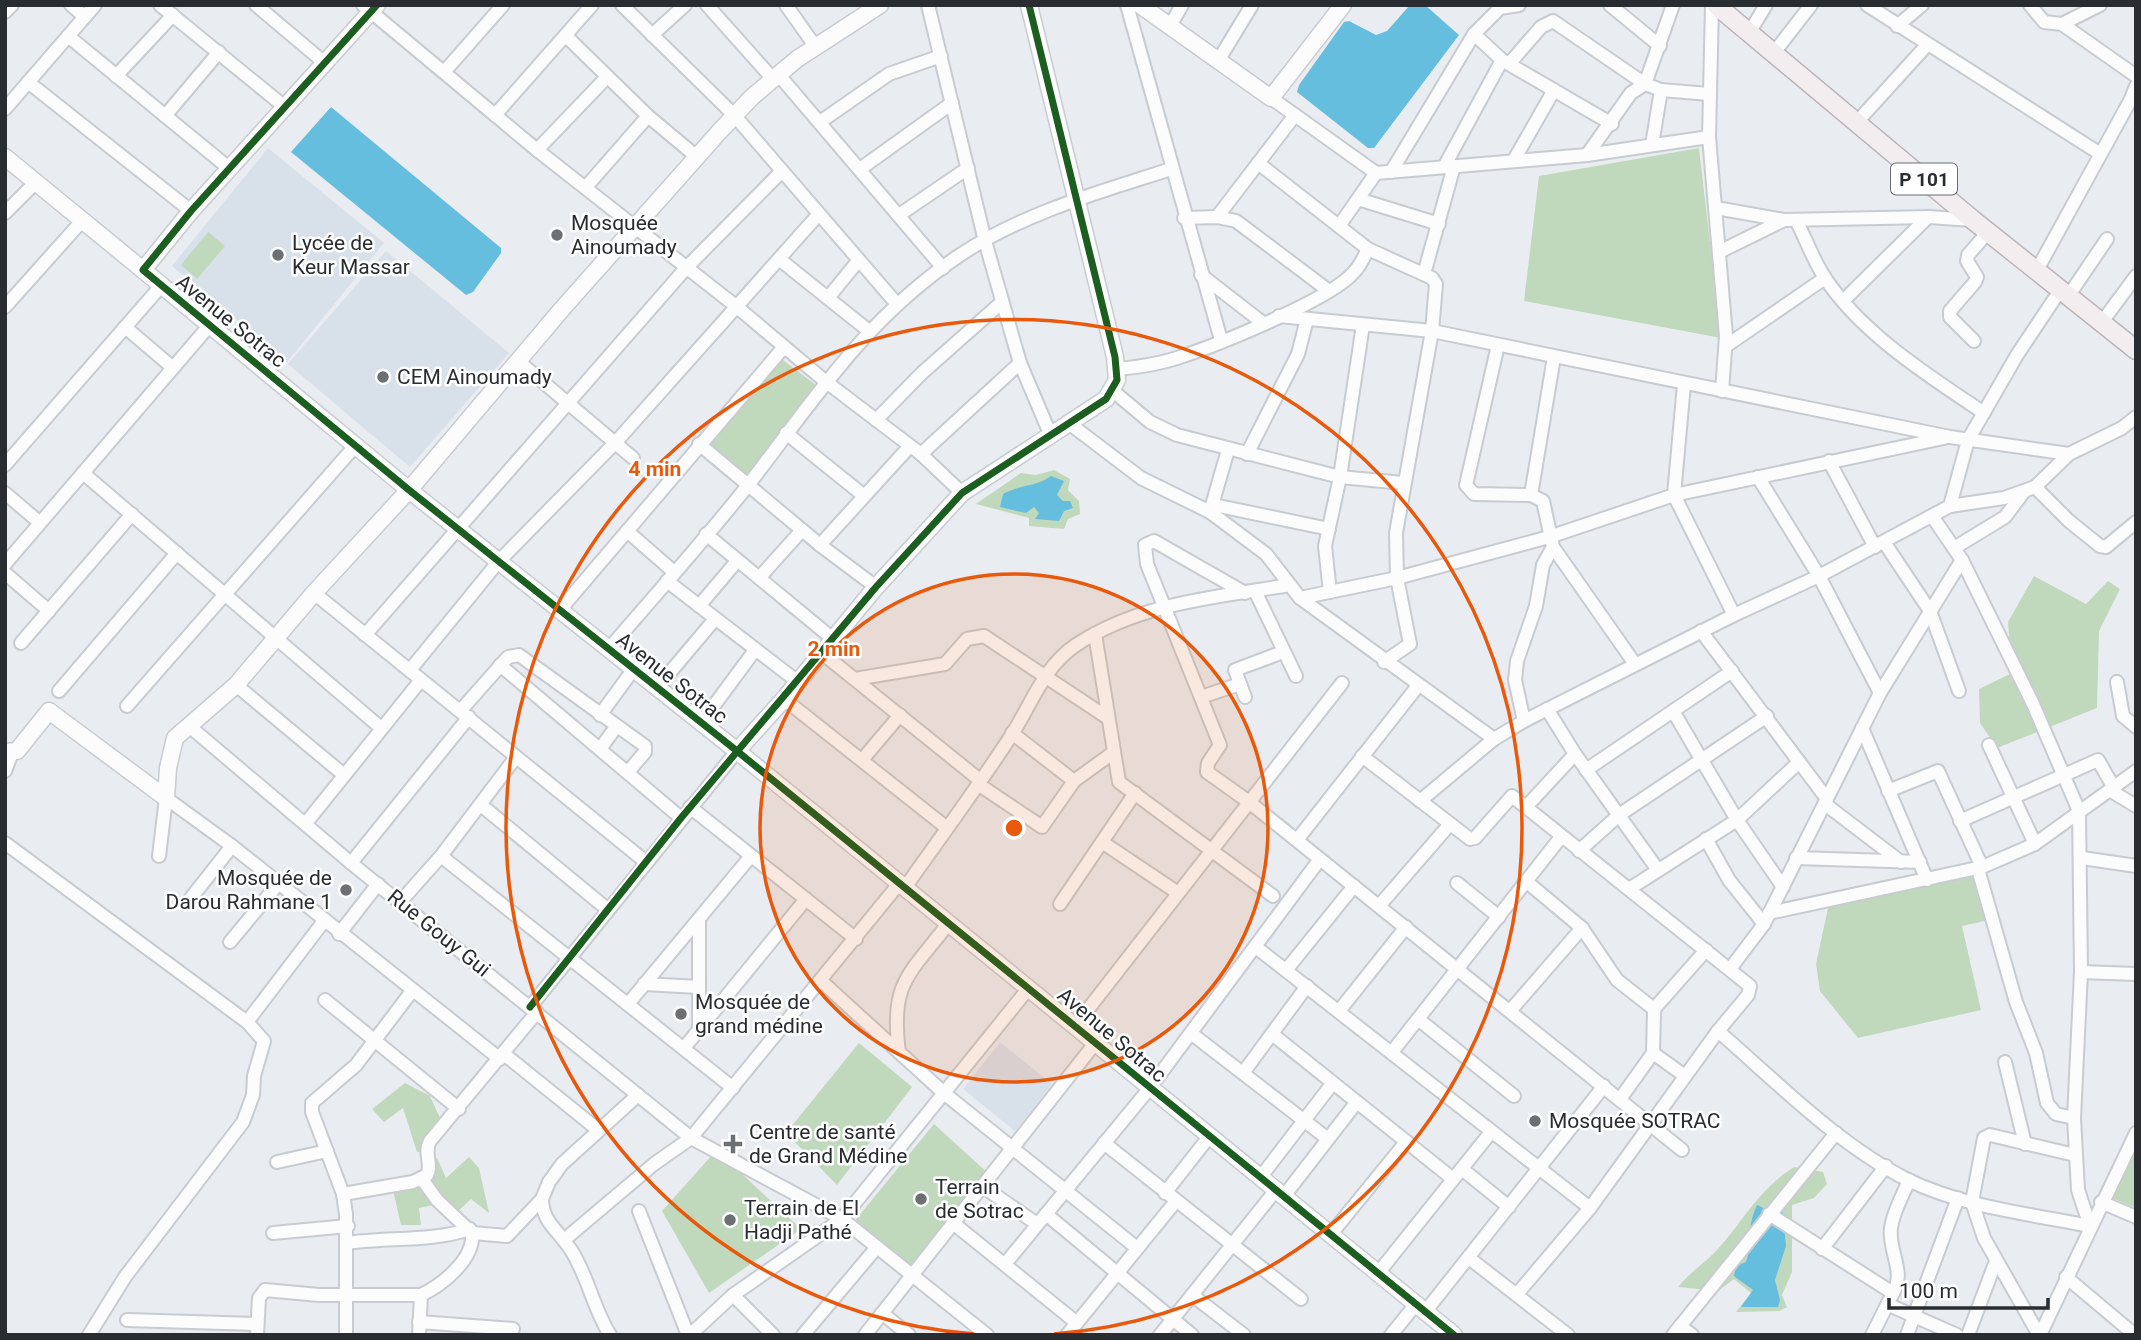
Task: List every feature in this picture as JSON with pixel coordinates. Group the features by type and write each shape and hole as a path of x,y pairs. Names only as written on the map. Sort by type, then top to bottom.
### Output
{"main road":[{"name":"P 101","path":"1714,5 1973,220 2136,350"}],"street":[{"path":"5,12 12,5"},
{"path":"71,5 85,17"},
{"path":"6,107 95,5"},
{"path":"160,5 286,108"},
{"path":"256,5 326,64"},
{"path":"444,71 503,5"},
{"path":"495,115 592,5"},
{"path":"622,5 734,115 896,303"},
{"path":"652,35 685,5"},
{"path":"707,5 820,122 943,268"},
{"path":"786,5 815,46"},
{"path":"159,856 171,747 175,738 236,685 734,115 776,77 862,9 880,5"},
{"path":"928,5 1002,302 1020,363 1051,436"},
{"path":"343,1194 422,1180 429,1171 427,1146 502,1056 569,957 681,818 785,699 876,587 962,494 1070,425 1113,391 1117,369 1029,5"},
{"path":"1127,5 1184,218 1221,340"},
{"path":"1140,5 1376,173 1587,155 1709,136"},
{"path":"1170,26 1182,5"},
{"path":"1218,61 1252,5"},
{"path":"1270,98 1342,5"},
{"path":"1391,172 1474,34 1498,6 1518,5"},
{"path":"1610,5 1660,46"},
{"path":"1587,155 1612,124 1631,93 1645,84 1673,5"},
{"path":"1714,5 1709,136 1726,346 1722,391"},
{"path":"1749,33 1766,5"},
{"path":"1773,54 1811,5"},
{"path":"1867,5 2099,153"},
{"path":"1897,26 1922,5"},
{"path":"2030,5 2044,22 2062,24 2136,76"},
{"path":"2062,24 2100,5"},
{"path":"143,270 191,211 326,64 370,8 537,150 737,307 825,381 921,454 962,494"},
{"path":"116,76 173,15"},
{"path":"1424,274 1438,225 1449,166 1505,62 1541,26 1553,21 1645,84 1661,90 1709,94"},
{"path":"1474,34 1505,62 1612,124"},
{"path":"68,36 230,169"},
{"path":"566,36 648,116 697,157"},
{"path":"1857,122 1927,45"},
{"path":"165,116 219,52"},
{"path":"820,122 889,74 941,56"},
{"path":"537,150 607,77"},
{"path":"28,82 191,211"},
{"path":"2037,270 2136,86"},
{"path":"1514,160 1554,90"},
{"path":"1652,145 1661,90"},
{"path":"2131,99 2136,113"},
{"path":"860,169 952,103"},
{"path":"1217,217 1295,115"},
{"path":"586,187 648,116"},
{"name":"Avenue Sotrac","path":"5,157 409,490 1096,1042 1208,1138 1380,1272 1445,1332"},
{"path":"1258,163 1368,249 1424,274 1436,284 1432,331 1396,533 1397,578 1410,644 1384,662"},
{"path":"899,215 968,168"},
{"path":"607,650 748,485 825,381 896,303 985,241 1075,200 1171,169"},
{"path":"365,635 687,267 782,171"},
{"path":"1339,226 1376,173"},
{"path":"5,213 36,183"},
{"path":"1358,199 1438,225"},
{"path":"1716,208 1790,220 1928,217 1973,220"},
{"path":"410,670 499,561 615,443 818,215"},
{"path":"1184,218 1217,217 1236,221 1329,291"},
{"path":"1844,300 1928,217"},
{"path":"1719,252 1790,220"},
{"path":"1790,220 1825,278 1894,350 1984,413"},
{"path":"5,307 81,222"},
{"path":"1974,341 1950,317 1950,311 1977,278 1967,261 1968,256 1988,232"},
{"path":"1950,506 1968,440 2017,355 2107,239"},
{"path":"1117,369 1146,366 1181,357 1279,316 1329,291 1354,272 1368,249"},
{"path":"779,259 869,331"},
{"path":"828,298 858,261"},
{"path":"1201,275 1264,323"},
{"path":"2102,322 2136,276"},
{"path":"1726,346 1825,278"},
{"path":"5,465 161,286"},
{"path":"876,420 922,373 1002,302"},
{"path":"1279,316 1432,331 1950,437 2069,454"},
{"path":"1247,454 1298,354 1307,319"},
{"path":"1330,592 1325,546 1340,477 1363,325"},
{"path":"5,564 209,326"},
{"path":"125,327 172,367"},
{"path":"1498,345 1466,485 1474,494 1531,495 1544,501 1551,542 1636,664"},
{"path":"559,611 784,346"},
{"path":"1531,495 1554,357"},
{"path":"518,361 632,458"},
{"path":"921,454 1020,363"},
{"path":"1684,384 1674,495 1734,615"},
{"path":"1113,391 1161,428 1228,450 1340,477 1404,483"},
{"path":"1954,548 2005,517 2029,490 2069,454 2122,428 2136,417"},
{"path":"1070,425 1141,478 1212,509 1329,529"},
{"path":"786,433 863,495"},
{"path":"1300,598 1551,542 1674,495 1950,437"},
{"path":"699,444 802,530 876,587"},
{"path":"127,706 355,446"},
{"path":"820,544 910,446"},
{"path":"1212,509 1228,450"},
{"path":"1829,461 1879,544 1930,611 1959,691"},
{"path":"83,473 381,727"},
{"path":"1758,477 1819,576 1880,693"},
{"path":"1420,801 1494,739 1524,721 1734,615 1819,576 1950,506 2029,490 2100,546 2106,547 2136,522"},
{"path":"5,493 39,522"},
{"path":"1212,509 1266,554 1300,598 1418,687 1494,739"},
{"path":"21,643 132,514"},
{"path":"1932,516 1962,561 2080,811 2081,972 2074,1118 2078,1189 2090,1226"},
{"path":"759,578 802,530"},
{"path":"627,531 699,606 798,682"},
{"path":"706,534 833,639"},
{"path":"1296,676 1250,592 1154,541 1145,545 1147,564 1220,745 1209,763 1207,772 1297,840 1682,1150"},
{"path":"1524,721 1515,680 1517,661 1536,606 1543,565 1551,542"},
{"path":"59,691 177,553"},
{"path":"699,606 737,561"},
{"path":"1730,969 1767,918 1880,693 1962,561"},
{"path":"5,573 48,611"},
{"path":"564,1240 654,1164 691,1138 947,828 1012,733 1046,676 1074,646 1119,621 1165,606 1290,585"},
{"path":"314,593 646,862"},
{"path":"656,690 715,619"},
{"path":"1702,631 1767,716 1797,763 1826,801 1901,862"},
{"path":"1095,634 1119,782 1273,895"},
{"path":"855,679 945,664 967,639 979,635 993,641 1108,718"},
{"path":"701,723 755,650"},
{"path":"1245,697 1236,670 1283,652"},
{"path":"822,653 979,783 1042,827 1074,781 1114,752"},
{"path":"351,863 500,665 512,654 519,654 646,749 628,772"},
{"path":"500,665 681,818"},
{"path":"600,715 633,670"},
{"path":"1586,770 1732,671"},
{"path":"306,823 421,680"},
{"path":"2117,682 2123,716 2136,727"},
{"path":"1075,1026 1342,683"},
{"path":"1201,697 1240,684"},
{"path":"236,685 344,775"},
{"path":"1297,840 1418,687"},
{"path":"785,699 947,828"},
{"path":"1547,709 1586,770 1658,870"},
{"path":"5,771 9,752 49,711 232,846 412,991 597,1129"},
{"path":"1673,711 1737,820 1783,887"},
{"path":"862,761 900,715"},
{"path":"1578,850 1619,815 1767,716"},
{"name":"Rue Gouy Gui","path":"189,726 351,863 691,1138 842,1219 987,1335"},
{"path":"600,749 616,727"},
{"path":"1862,728 1927,880"},
{"path":"1012,733 1074,781"},
{"path":"1989,745 2035,844"},
{"path":"1526,807 1575,754"},
{"path":"1362,756 1473,840 1510,796 1750,986 1748,995 1718,1031 1590,1208 1517,1294"},
{"path":"401,901 441,856 516,757"},
{"path":"1960,821 2098,760 2112,790 2136,806"},
{"path":"1629,889 1737,820 1797,763"},
{"path":"1888,791 1938,771 1980,868 2016,1002 2036,1053 2047,1103 2056,1114 2074,1118"},
{"path":"1767,918 1980,868 2035,844 2136,771"},
{"path":"1060,904 1135,793"},
{"path":"481,805 607,909"},
{"path":"691,807 856,939"},
{"path":"1379,906 1450,824"},
{"path":"1392,1052 1561,837"},
{"path":"1706,839 1729,880 1767,918"},
{"path":"1102,842 1178,893"},
{"path":"5,843 247,1022 264,1041 250,1109 125,1278 89,1335"},
{"path":"191,898 232,846"},
{"path":"441,856 733,1088"},
{"path":"628,1004 751,856"},
{"path":"1796,858 1920,862"},
{"path":"2082,858 2136,866"},
{"path":"1004,1264 1192,1034 1320,859"},
{"path":"1527,882 1582,928 1618,980 1654,1009"},
{"path":"1457,883 1499,917"},
{"path":"230,942 278,884"},
{"path":"339,934 378,884"},
{"path":"1287,969 1354,886"},
{"path":"684,1048 806,899"},
{"path":"699,919 699,1030"},
{"path":"247,1022 324,921"},
{"path":"899,1052 895,1019 900,987 948,924"},
{"path":"1339,1010 1406,927"},
{"path":"1510,1011 1582,928"},
{"path":"1257,948 1590,1208"},
{"path":"1620,1099 1653,1053 1654,1009 1706,950"},
{"path":"2081,972 2136,974"},
{"path":"821,981 946,1094 1137,1248"},
{"path":"644,984 699,987"},
{"path":"1243,1073 1307,986"},
{"path":"639,1211 689,1335 733,1295 842,1219 946,1094 1028,989"},
{"path":"346,1335 348,1226 343,1194 312,1112 312,1102 356,1065 412,991"},
{"path":"326,1000 458,1109"},
{"path":"1418,1019 1514,1096"},
{"path":"1718,1031 1836,1133 1909,1180 1972,1202 2090,1226"},
{"path":"1192,1034 1328,1139"},
{"path":"1272,1034 1453,1179"},
{"path":"865,1335 1096,1042"},
{"path":"1653,1053 1685,1076"},
{"path":"2005,1062 2025,1144"},
{"path":"1261,1178 1332,1084"},
{"path":"1391,1335 1469,1258 1604,1086"},
{"path":"348,1243 383,1237 446,1235 471,1231 507,1236 542,1199 549,1182 562,1164 597,1129 638,1095"},
{"path":"1160,1335 1232,1245 1328,1139 1356,1103"},
{"path":"1380,1272 1491,1132"},
{"path":"1692,1335 1677,1330 1836,1133"},
{"path":"2040,1335 2136,1133"},
{"path":"2040,1335 1984,1238 1972,1202 1984,1138 1990,1135 2075,1155"},
{"path":"1067,1335 1137,1248 1208,1138"},
{"path":"1331,1234 1406,1142"},
{"path":"1104,1143 1301,1299"},
{"path":"277,1162 327,1151"},
{"path":"1822,1249 1886,1166"},
{"path":"1462,1169 1509,1207"},
{"path":"127,1320 257,1330 259,1298 263,1291 421,1294 436,1288 451,1275 467,1254 472,1243 471,1231 437,1200 422,1180"},
{"path":"1872,1335 1891,1299 1899,1274 1890,1241 1891,1225 1909,1180"},
{"path":"982,1186 1041,1219 1117,1273 1192,1335"},
{"path":"1907,1335 1958,1198"},
{"path":"542,1199 542,1210 547,1221 564,1240 580,1266 596,1311 610,1335"},
{"path":"2101,1202 2136,1217"},
{"path":"1769,1214 1822,1249 1913,1317 1957,1335"},
{"path":"953,1223 1077,1323"},
{"path":"274,1233 348,1226"},
{"path":"803,1335 877,1247"},
{"path":"1469,1258 1517,1294 1561,1333"},
{"path":"1968,1335 1996,1261"},
{"path":"2066,1277 2135,1335"},
{"path":"421,1294 419,1328 513,1329"},
{"path":"733,1295 773,1335"},
{"path":"1192,1295 1244,1335"},
{"path":"882,1313 909,1335"}],"shaded area":[{"name":"Lycée de Keur Massar","path":"268,148 384,243 287,362 172,266"},
{"name":"CEM Ainoumady","path":"386,251 509,353 410,467 288,364"},
{"path":"1000,1042 1052,1084 1015,1131 963,1089"}],"green space":[{"path":"1699,148 1721,338 1524,301 1539,176"},
{"path":"208,232 225,246 197,279 181,265"},
{"path":"779,357 816,385 753,471 745,474 727,463 710,443"},
{"path":"1054,470 1070,479 1068,490 1079,501 1080,514 1068,519 1064,529 1029,526 1029,518 976,504 1021,473 1036,475"},
{"path":"2034,576 2086,604 2108,581 2120,589 2099,631 2097,708 1997,748 1980,723 1979,689 2012,673 2008,622"},
{"path":"1978,874 1989,920 1962,926 1981,1010 1858,1038 1820,991 1816,964 1828,908"},
{"path":"859,1043 912,1087 837,1185 786,1133"},
{"path":"405,1083 430,1096 445,1129 426,1151 417,1152 403,1108 384,1122 372,1109"},
{"name":"Terrain de Sotrac","path":"934,1124 990,1175 910,1268 853,1223"},
{"path":"2136,1148 2136,1208 2112,1198"},
{"name":"Terrain de El Hadji Pathé","path":"713,1154 742,1174 801,1229 709,1293 662,1211"},
{"path":"469,1157 479,1168 489,1213 471,1199 456,1213 434,1205 419,1208 421,1225 401,1225 393,1190 428,1172 430,1160 437,1158 446,1178"},
{"path":"1794,1167 1823,1172 1827,1184 1814,1198 1792,1205 1792,1272 1782,1295 1787,1307 1780,1311 1736,1312 1751,1293 1734,1279 1718,1291 1678,1287 1717,1250 1770,1186"}],"water":[{"path":"1410,5 1425,5 1459,35 1374,148 1368,148 1297,92 1299,85 1344,22 1349,21 1376,35 1387,31"},
{"path":"331,107 501,248 501,253 473,292 466,295 291,152"},
{"path":"1051,476 1064,481 1057,495 1063,501 1070,501 1073,508 1064,511 1059,521 1035,519 1039,513 1034,507 1026,513 1000,507 1003,494"},
{"path":"1775,1201 1782,1204 1786,1246 1775,1280 1780,1300 1778,1307 1741,1307 1753,1290 1734,1276 1736,1266 1746,1262 1757,1205 1766,1209"}],"cycle path":[{"path":"377,5 191,211 143,270 409,490 737,751 1454,1335"},
{"path":"530,1007 681,818 876,587 962,493 1106,399 1117,380 1115,357 1029,5"}],"place":[{"name":"Mosquée Ainoumady","path":"557,235"},
{"name":"Lycée de Keur Massar","path":"278,255"},
{"name":"CEM Ainoumady","path":"383,377"},
{"name":"Mosquée de Darou Rahmane 1","path":"346,890"},
{"name":"Mosquée de grand médine","path":"681,1014"},
{"name":"Mosquée SOTRAC","path":"1535,1121"},
{"name":"Centre de santé de Grand Médine","path":"733,1144"},
{"name":"Terrain de Sotrac","path":"921,1199"},
{"name":"Terrain de El Hadji Pathé","path":"730,1220"}]}
